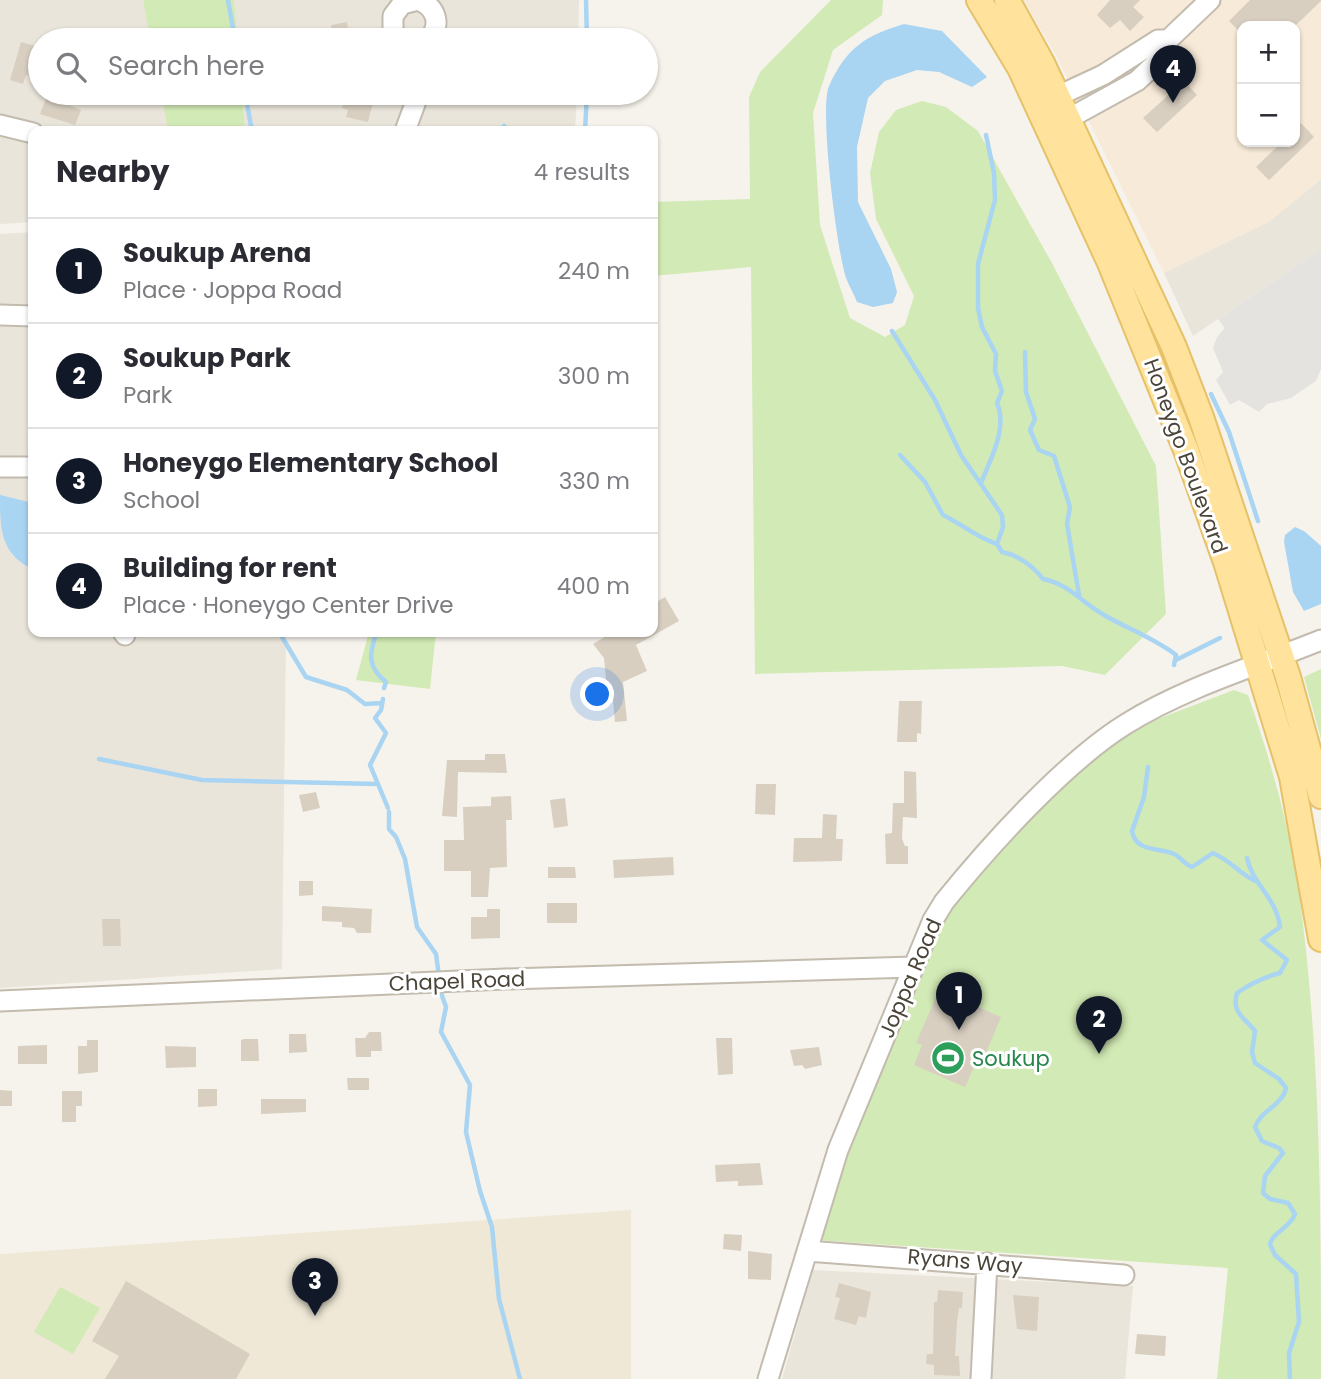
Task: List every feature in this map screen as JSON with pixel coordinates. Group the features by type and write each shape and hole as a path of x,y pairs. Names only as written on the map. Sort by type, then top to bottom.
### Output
{"main road":[{"name":"Honeygo Boulevard","path":"979,0 1020,68 1047,101"},
{"name":"Honeygo Boulevard","path":"1006,0 1058,125 1174,347 1202,417 1281,656 1321,796"},
{"name":"Honeygo Boulevard","path":"1058,125 1151,360 1226,562 1292,777 1321,939"}],"street":[{"path":"1058,125 1137,81 1167,53 1168,40 1210,0"},
{"path":"393,28 393,16 402,4 418,1 431,8 435,15 436,28"},
{"path":"1047,101 1127,62 1158,40 1168,40"},
{"path":"407,126 415,105"},
{"path":"0,125 28,132"},
{"path":"0,315 28,316"},
{"path":"0,467 28,467"},
{"name":"Joppa Road","path":"768,1379 838,1150 933,920 961,881 1082,757 1140,716 1321,640"},
{"name":"Chapel Road","path":"0,1001 505,979 914,967"},
{"name":"Ryans Way","path":"807,1251 1124,1275"},
{"path":"981,1379 987,1263"}],"shaded area":[{"path":"0,0 143,0 148,28 28,28 28,105 163,105 167,126 28,126 28,222 0,224"},
{"path":"234,0 579,0 578,28 237,28"},
{"path":"1023,0 1321,0 1321,179 1270,221 1164,273 1056,55"},
{"path":"243,105 576,105 575,126 245,126"},
{"path":"1321,179 1321,249 1193,336 1164,273 1270,221"},
{"path":"28,232 28,637 286,637 282,969 0,988 0,234"},
{"path":"1321,249 1321,369 1316,381 1291,398 1267,404 1259,412 1239,400 1230,405 1216,380 1223,372 1213,348 1217,337 1225,328 1218,319"},
{"path":"631,1210 631,1379 0,1379 0,1254"},
{"path":"813,1270 1133,1286 1125,1379 782,1379"}],"green space":[{"path":"143,0 234,0 237,28 148,28"},
{"path":"831,0 883,0 882,15 833,50 813,113 820,225 850,318 885,337 905,325 914,296 876,219 870,173 879,132 896,110 922,101 946,107 978,131 1053,265 1156,466 1166,614 1105,675 1062,666 755,674 751,267 658,276 658,202 750,199 749,97 760,72"},
{"path":"163,105 243,105 245,126 167,126"},
{"path":"368,637 435,637 430,689 356,680"},
{"path":"1321,669 1321,739 1304,677"},
{"path":"1234,690 1248,695 1270,765 1294,861 1306,946 1318,1132 1321,1379 1217,1379 1228,1268 816,1240 830,1192 935,934 956,900 1042,804 1112,744 1155,720"},
{"path":"60,1287 100,1308 73,1354 34,1332"}],"water":[{"path":"904,24 942,31 987,77 972,87 939,72 917,70 885,81 868,98 857,147 858,202 891,269 897,292 893,303 873,307 857,302 842,263 830,180 826,100 829,86 850,52 878,33"},
{"path":"0,495 28,502 28,567 21,563 8,547 0,518"},
{"path":"1295,527 1321,546 1321,604 1304,611 1293,592 1284,542 1285,535"}],"building":[{"path":"1110,0 1140,0 1133,7 1144,17 1130,31 1120,20 1110,28 1097,15"},
{"path":"1250,0 1321,0 1300,21 1237,21 1237,29 1229,21"},
{"path":"347,22 348,28 332,28 331,25"},
{"path":"21,42 28,44 28,76 23,84 10,80"},
{"path":"1184,81 1197,95 1157,132 1143,118"},
{"path":"44,105 69,105 81,110 75,125 40,114"},
{"path":"343,105 372,105 368,122 346,117 348,110 342,108"},
{"path":"1300,124 1314,137 1269,180 1256,167 1277,147 1300,147"},
{"path":"665,597 679,621 658,633 658,601"},
{"path":"605,637 650,637 636,645 647,671 623,682 627,721 615,722 612,688 607,689 604,658 593,644"},
{"path":"899,701 922,701 921,734 917,733 917,742 897,742"},
{"path":"485,754 505,754 507,773 458,772 457,817 442,816 447,760 485,760"},
{"path":"904,771 916,772 917,818 903,817 902,839 905,846 908,846 908,864 886,864 885,834 892,833 893,803 904,803"},
{"path":"756,784 776,784 775,815 755,814"},
{"path":"316,792 320,808 303,812 299,795"},
{"path":"511,796 512,820 506,820 507,867 490,868 488,897 471,897 471,871 444,871 444,840 464,840 463,807 491,806 491,797"},
{"path":"565,798 568,826 554,828 550,800"},
{"path":"823,814 837,815 836,839 843,839 842,861 793,862 794,838 822,838"},
{"path":"673,857 674,875 614,878 613,860"},
{"path":"548,867 575,867 576,878 548,878"},
{"path":"299,881 313,881 313,895 299,896"},
{"path":"547,903 577,903 577,923 547,923"},
{"path":"322,906 372,909 371,933 357,933 354,928 342,927 342,922 322,921"},
{"path":"487,909 500,909 500,938 471,939 471,917 487,917"},
{"path":"102,919 120,919 121,946 103,946"},
{"path":"939,990 1001,1017 979,1069 974,1067 965,1087 914,1065 922,1045 916,1043"},
{"path":"369,1032 381,1032 382,1051 371,1051 371,1057 356,1057 355,1038 365,1038"},
{"path":"289,1034 306,1034 307,1052 289,1053"},
{"path":"716,1038 732,1038 733,1074 718,1075"},
{"path":"258,1039 259,1061 241,1061 241,1040"},
{"path":"87,1040 98,1040 98,1072 78,1074 78,1046 87,1046"},
{"path":"47,1045 47,1064 18,1064 18,1046"},
{"path":"165,1046 196,1047 196,1067 166,1068"},
{"path":"819,1047 822,1065 805,1069 802,1065 794,1066 790,1050"},
{"path":"347,1078 369,1078 369,1090 348,1090"},
{"path":"198,1089 217,1089 217,1106 198,1107"},
{"path":"0,1090 12,1091 12,1106 0,1106"},
{"path":"62,1091 82,1091 82,1106 76,1106 76,1122 62,1122"},
{"path":"261,1099 306,1099 306,1112 261,1114"},
{"path":"760,1163 763,1185 738,1186 738,1181 716,1182 715,1165"},
{"path":"724,1234 742,1235 741,1251 723,1249"},
{"path":"748,1251 772,1254 771,1280 748,1279"},
{"path":"126,1281 250,1354 236,1379 105,1379 119,1356 92,1341"},
{"path":"839,1283 871,1292 866,1318 859,1316 856,1325 834,1319 840,1298 835,1297"},
{"path":"938,1290 963,1292 962,1308 959,1308 957,1321 955,1356 959,1356 960,1376 934,1375 934,1365 926,1364 927,1354 933,1354 934,1302 937,1302"},
{"path":"1013,1295 1039,1297 1037,1331 1017,1329"},
{"path":"1137,1334 1166,1336 1165,1356 1135,1354"}],"waterway":[{"path":"228,0 233,28"},
{"path":"586,0 587,28"},
{"path":"247,105 251,126"},
{"path":"585,126 586,105"},
{"path":"981,483 999,434 1000,413 997,403 1002,391 995,371 996,354 982,327 978,308 978,264 995,200 994,173 986,135"},
{"path":"892,331 935,400 961,455 1002,515 1003,527 997,544 1002,552 1019,558 1043,579 1068,589 1104,615 1168,649 1176,655 1174,665"},
{"path":"1025,352 1026,392 1035,419 1030,430 1039,450 1054,456 1070,507 1067,524 1079,595"},
{"path":"1211,394 1229,432 1258,521"},
{"path":"900,455 925,482 943,515 997,544"},
{"path":"282,637 306,677 347,690 365,704 382,703"},
{"path":"375,637 371,659 375,671 386,682 384,688"},
{"path":"1176,660 1220,638"},
{"path":"383,699 381,710 375,718 386,733 370,765 388,808"},
{"path":"99,759 202,780 377,784"},
{"path":"1148,767 1144,797 1132,831 1138,843 1174,854 1192,867 1213,853 1258,882"},
{"path":"389,812 389,829 396,837 405,859 417,927 436,954 439,976"},
{"path":"1247,858 1254,876 1274,908 1280,927 1262,940 1287,960 1280,973 1237,993 1236,1006 1240,1015 1255,1031 1252,1052 1255,1063 1279,1079 1286,1088 1281,1099 1262,1116 1255,1127 1262,1141 1279,1148 1283,1153 1265,1176 1263,1193 1270,1199 1288,1203 1295,1214 1270,1244 1275,1255 1296,1274 1299,1322 1289,1353 1290,1379"},
{"path":"440,990 446,1007 441,1032 470,1085 466,1132 492,1227 499,1299 520,1379"}],"place":[{"name":"Building for rent","path":"1173,103"},
{"name":"Soukup Arena","path":"959,1030"},
{"name":"Soukup Park","path":"1099,1054"},
{"name":"Soukup","path":"948,1058"},
{"name":"Honeygo Elementary School","path":"315,1316"}]}
